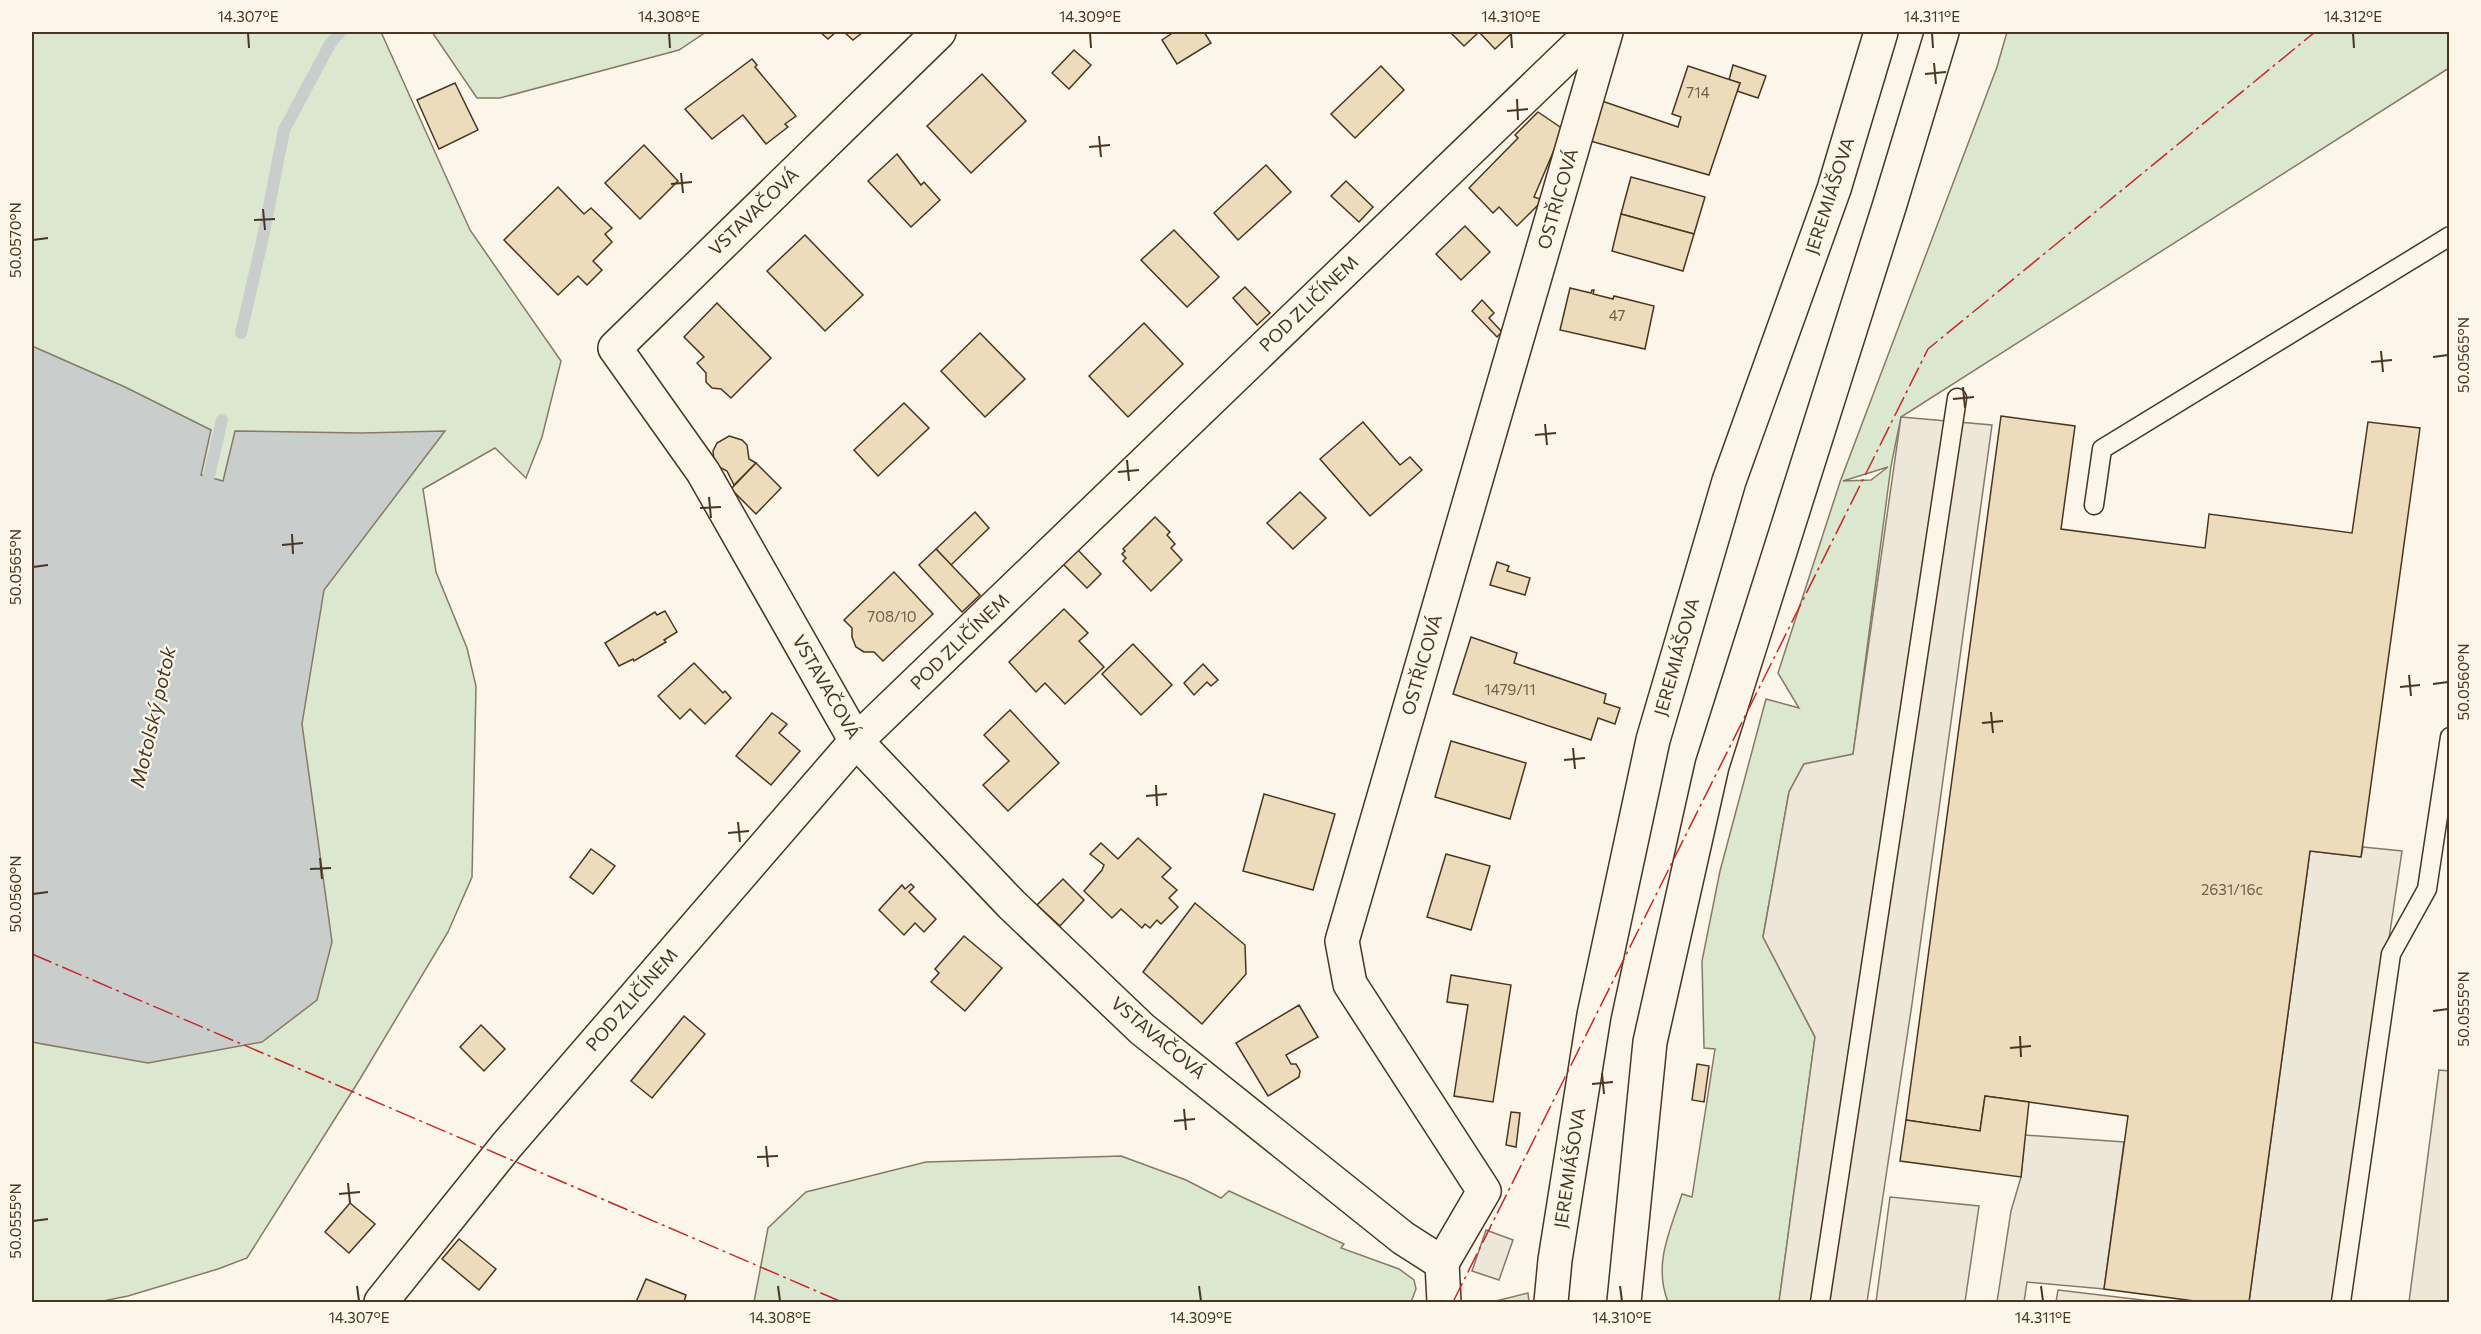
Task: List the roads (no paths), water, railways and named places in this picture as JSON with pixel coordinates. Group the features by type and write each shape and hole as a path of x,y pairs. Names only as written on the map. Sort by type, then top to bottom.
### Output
{"street":[{"name":"VSTAVAČOVÁ","path":"939,32 615,348 703,472 856,741 1011,904 1142,1029 1403,1238 1442,1263"},
{"name":"POD ZLIČÍNEM","path":"381,1302 507,1144 856,741 1592,32"},
{"name":"OSTŘICOVÁ","path":"1442,1263 1484,1191 1350,984 1342,941 1606,32"},
{"name":"JEREMIÁŠOVA","path":"1551,1302 1594,1015 1653,740 1729,481 1834,189 1881,32"},
{"path":"1624,1302 1650,1042 1712,766 1942,32"},
{"path":"1442,1263 1444,1302"}],"lane":[{"path":"2094,505 2102,449 2450,236"},
{"path":"1820,1302 1957,398"},
{"path":"2341,1302 2391,954 2427,889 2450,737"}],"water":[{"path":"32,346 125,387 211,430 201,475 223,481 235,431 361,433 445,431 324,590 302,724 332,942 317,1000 262,1042 148,1063 32,1042"}],"waterway":[{"name":"Motolský potok","path":"241,333 284,130 330,44 340,32"},
{"name":"Motolský potok","path":"205,493 222,420"}]}
